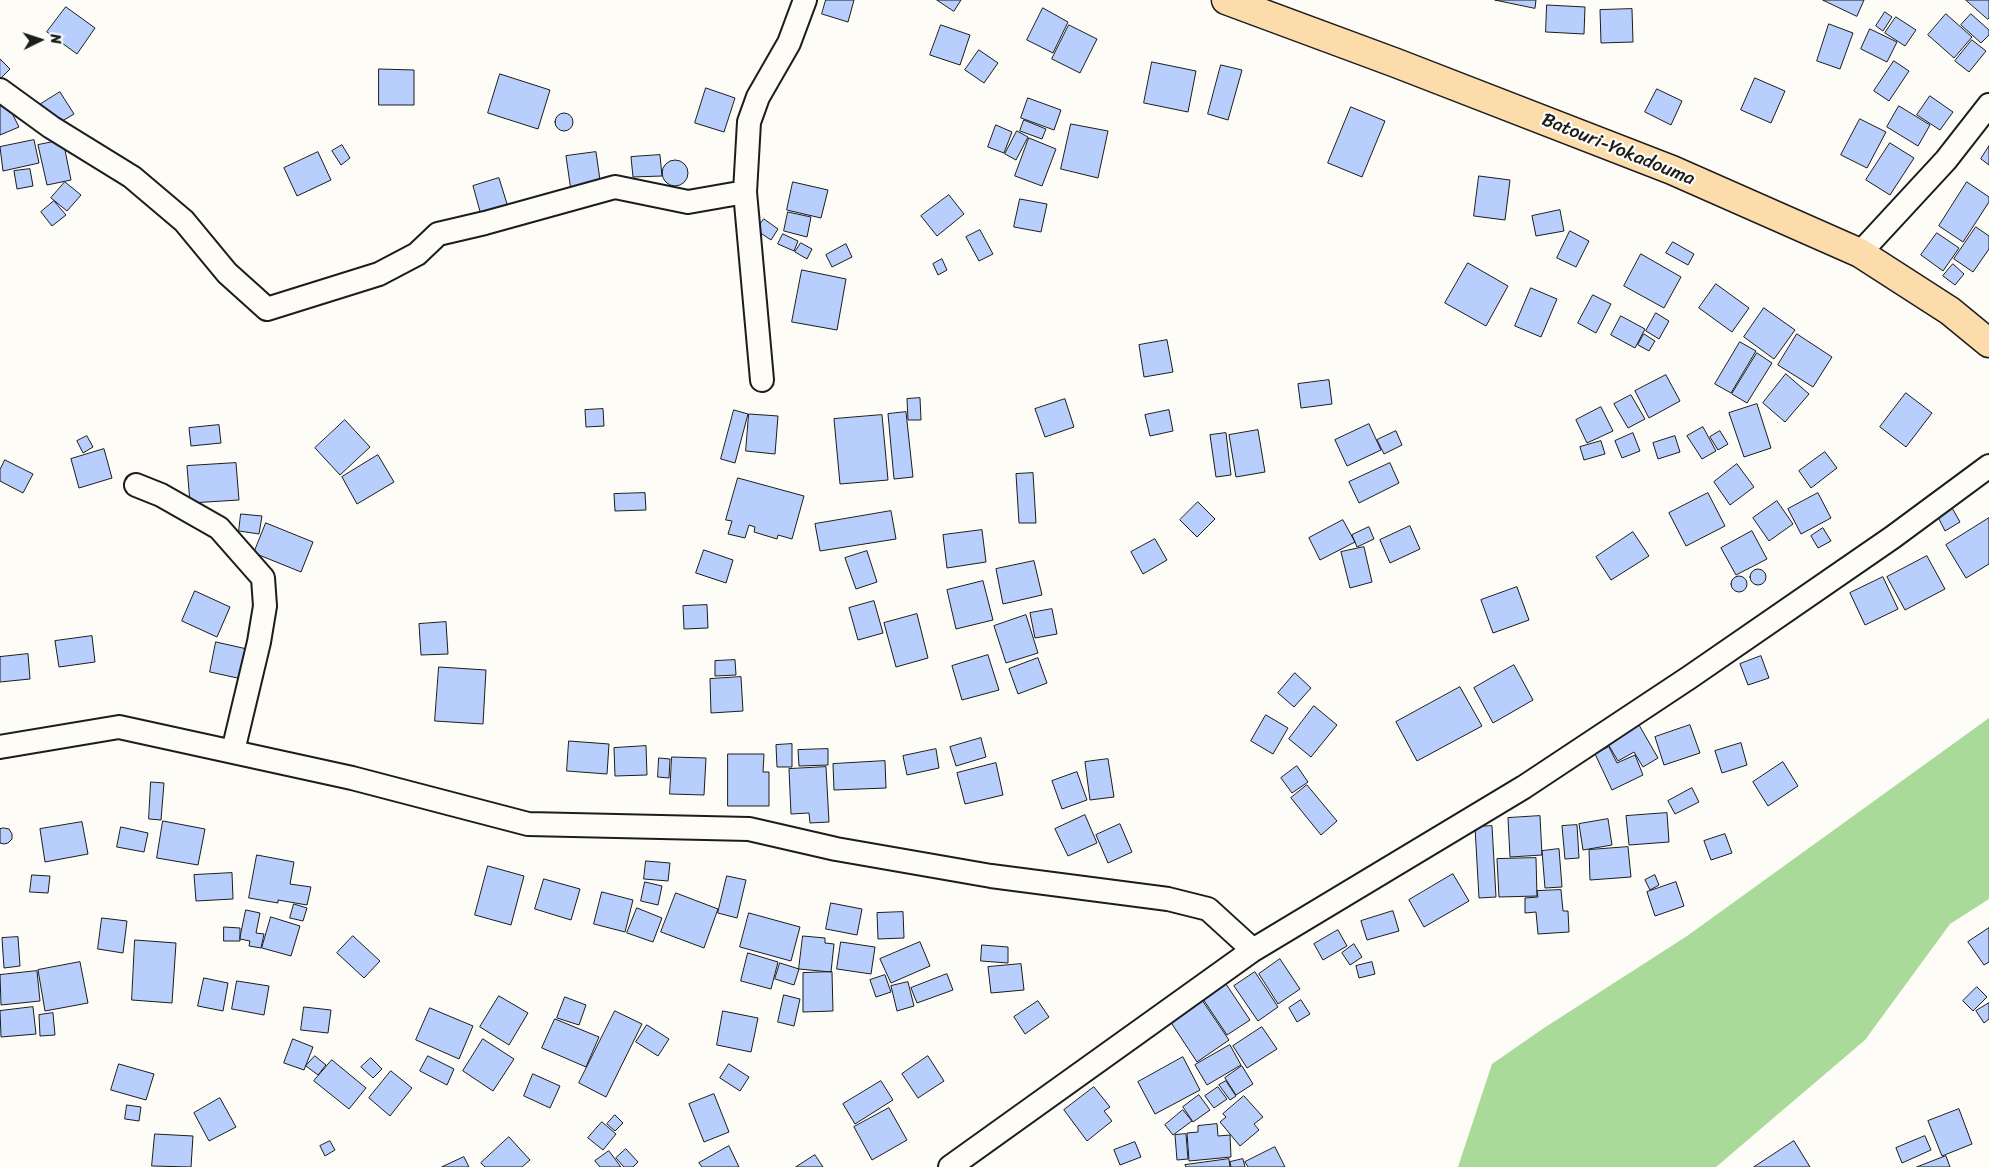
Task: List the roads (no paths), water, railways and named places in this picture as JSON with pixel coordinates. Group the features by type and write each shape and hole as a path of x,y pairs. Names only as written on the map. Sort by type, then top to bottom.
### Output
{"highway":[{"name":"Batouri-Yokadouma","path":"1226,0 1664,166 1860,253 1950,311 1989,343"}],"street":[{"path":"762,380 745,192 749,122 758,97 789,43 805,0"},
{"path":"0,90 51,127 132,177 184,221 227,273 267,309 379,274 417,254 438,234 484,224 615,187 688,202 745,192"},
{"path":"1860,253 1940,166 1989,105"},
{"path":"950,1167 1253,950 1524,787 1690,677 1893,537 1989,466"},
{"path":"136,485 162,495 219,528 263,578 265,606 259,642 233,751"},
{"path":"0,746 119,727 352,778 528,824 749,829 836,850 991,876 1168,899 1208,909 1253,950"}]}
